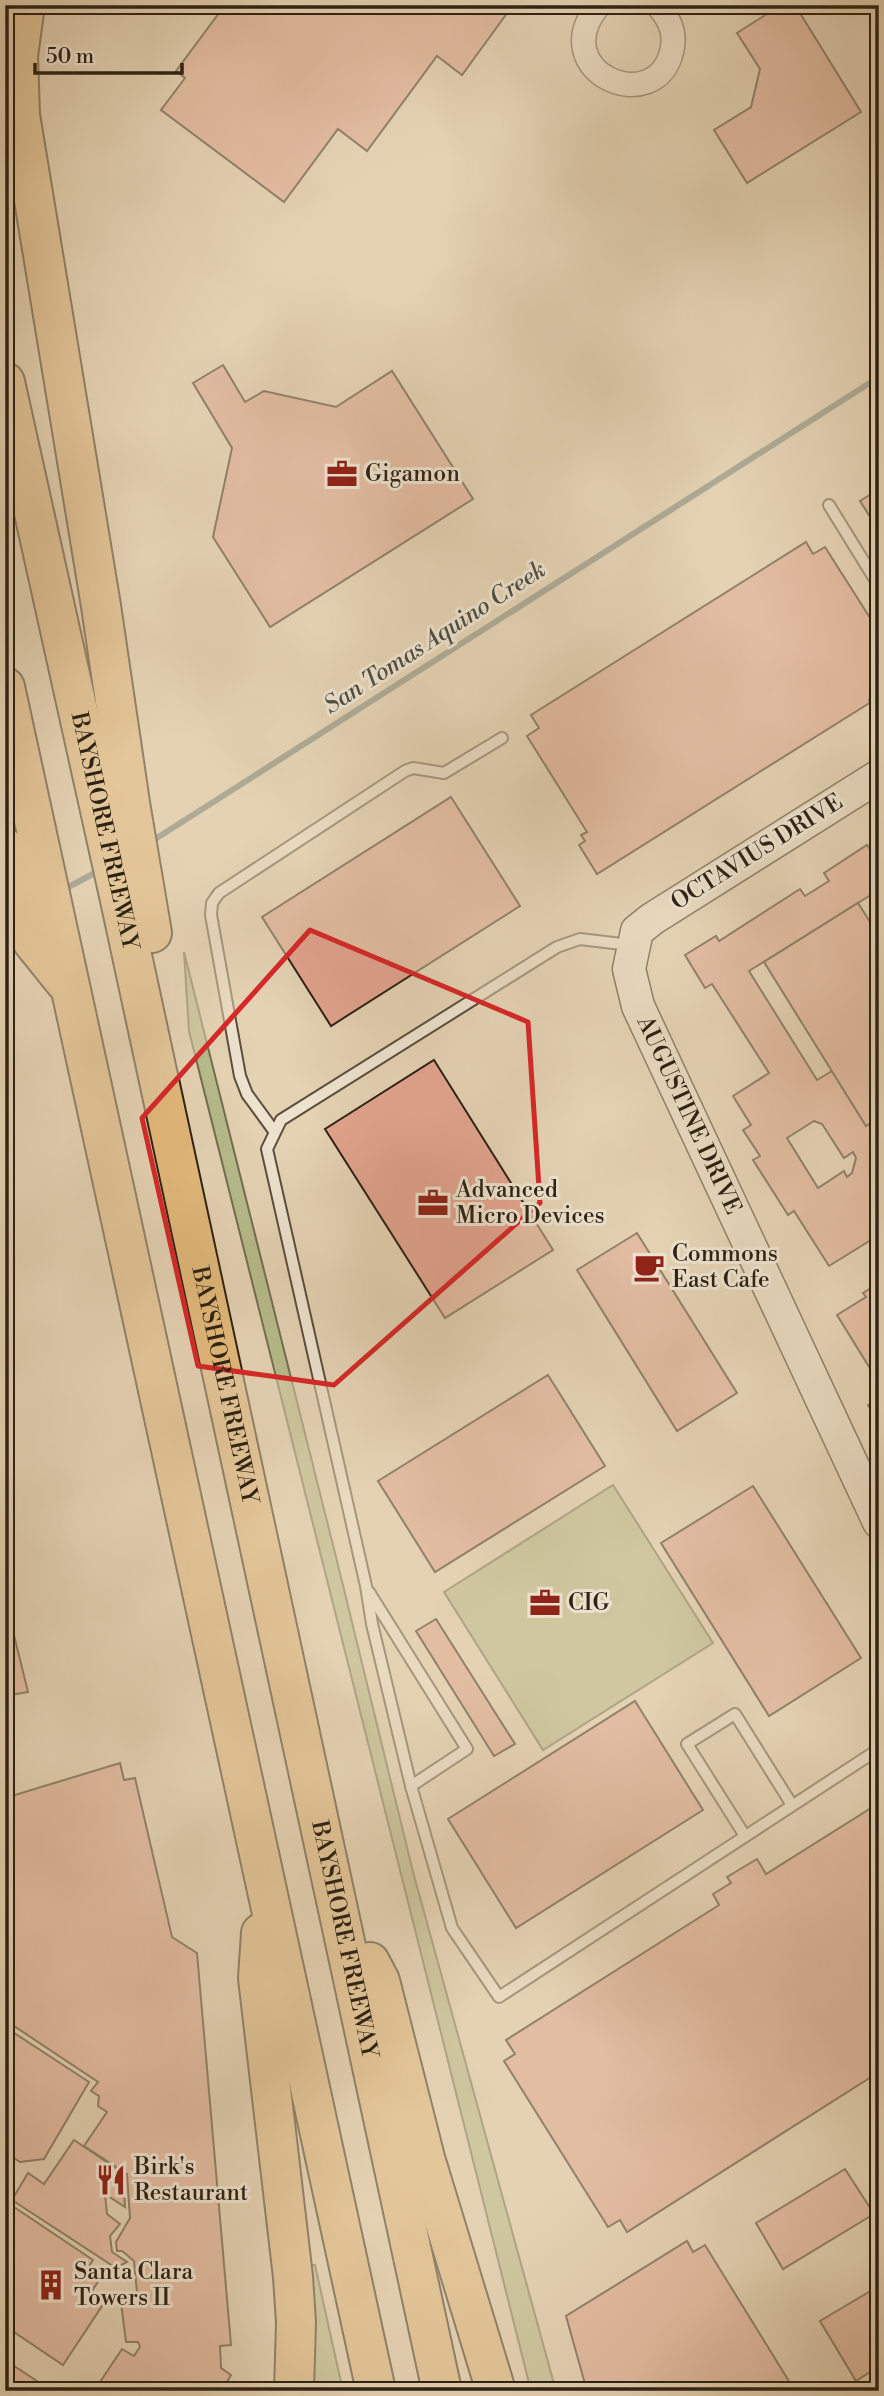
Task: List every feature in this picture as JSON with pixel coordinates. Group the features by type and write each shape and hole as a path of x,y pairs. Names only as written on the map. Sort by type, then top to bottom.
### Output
{"highway":[{"path":"25,5 18,56 20,115 102,606 115,809"},
{"path":"5,125 62,374"},
{"name":"BAYSHORE FREEWAY","path":"5,382 115,809 132,891 166,1114 442,2391"},
{"path":"5,687 17,848 70,989 376,2391"},
{"path":"264,1883 258,1978 293,2277 296,2322 294,2391"},
{"path":"335,1895 380,1981 425,2158 496,2391"}],"street":[{"path":"599,5 587,24 584,46 588,60 597,72 609,81 623,85 638,84 651,79 663,69 670,57 673,43 669,9"},
{"name":"OCTAVIUS DRIVE","path":"635,938 670,906 879,776"},
{"name":"AUGUSTINE DRIVE","path":"635,938 629,969 638,1006 879,1522"}],"lane":[{"path":"829,505 879,586"},
{"path":"274,1131 247,1094 240,1076 211,915 212,903 219,893 405,771 413,768 444,773 502,738"},
{"path":"635,938 580,939 557,947 281,1120 268,1149 366,1586 372,1624 411,1786 452,1928 499,1997 879,1749"},
{"path":"366,1586 467,1749 411,1786"},
{"path":"745,1836 687,1744 735,1714 792,1805"}],"highlighted area":[{"path":"310,930 528,1022 540,1203 334,1385 198,1366 142,1118"}],"green space":[{"path":"184,952 413,1872 556,2391 531,2391 189,1031"},
{"path":"613,1485 713,1643 543,1750 444,1592"},
{"path":"307,2265 315,2265 343,2391 308,2391"}],"building":[{"path":"225,5 513,5 462,75 437,56 367,151 338,129 284,202 161,110 185,78 176,71"},
{"path":"781,5 795,5 861,112 747,183 714,130 751,107 760,69 737,33"},
{"name":"Gigamon","path":"223,365 245,402 264,391 336,407 392,371 473,499 270,627 213,537 232,448 193,383"},
{"path":"879,489 879,531 860,501"},
{"path":"806,542 813,554 825,547 879,632 879,697 597,874 579,845 585,841 581,835 587,832 527,736 539,728 531,715"},
{"path":"451,797 520,906 331,1026 262,917"},
{"path":"867,845 871,851 879,846 879,900 874,893 749,971 817,1080 832,1071 866,1126 879,1118 879,1235 829,1266 794,1211 788,1215 753,1160 760,1156 743,1130 751,1125 733,1096 769,1073 712,984 705,988 685,955 716,936 719,941 800,889 805,896 829,881 824,873","holes":["814,1121 822,1124 844,1158 853,1152 856,1158 852,1173 847,1177 844,1171 818,1188 787,1138"]},
{"path":"858,903 879,936 879,1118 866,1126 764,962"},
{"path":"434,1060 553,1250 445,1318 325,1129"},
{"path":"637,1233 737,1393 677,1431 577,1270"},
{"path":"879,1283 879,1383 837,1315 866,1297 863,1293"},
{"path":"548,1375 605,1466 435,1572 378,1481"},
{"path":"879,1399 879,1422 868,1405"},
{"path":"753,1486 861,1658 769,1716 661,1543"},
{"path":"5,1599 28,1692 5,1696"},
{"path":"436,1619 515,1744 494,1756 416,1631"},
{"path":"635,1701 703,1810 516,1928 448,1819"},
{"path":"120,1763 124,1780 135,1778 172,1937 197,1953 231,2345 220,2346 221,2368 231,2375 222,2391 94,2391 122,2349 134,2356 140,2347 138,2342 126,2342 121,2303 138,2303 134,2261 122,2251 117,2251 116,2242 130,2218 127,2174 84,2146 107,2112 98,2106 99,2096 91,2091 98,2082 5,2020 5,1798"},
{"path":"879,1803 879,2072 627,2232 620,2220 608,2227 504,2061 515,2054 506,2040 719,1905 713,1894 731,1883 727,1877 757,1859 766,1874"},
{"path":"5,2027 89,2082 44,2159 20,2162 5,2152"},
{"path":"74,2140 123,2173 125,2207 105,2194 107,2214 120,2224 110,2236 112,2252 127,2262 116,2268 12,2200 28,2173 44,2184"},
{"path":"845,2169 874,2214 783,2269 756,2223"},
{"name":"Santa Clara Towers II","path":"5,2201 93,2260 86,2271 99,2280 92,2291 106,2300 63,2365 5,2326"},
{"path":"687,2241 693,2252 705,2245 795,2391 587,2391 566,2316"},
{"path":"879,2286 879,2366 856,2381 820,2321"},
{"path":"5,2360 52,2391 5,2391"}],"waterway":[{"name":"San Tomas Aquino Creek","path":"149,843 879,377"},
{"name":"San Tomas Aquino Creek","path":"63,890 100,870"}],"place":[{"name":"Gigamon","path":"342,474"},
{"name":"Advanced Micro Devices","path":"433,1203"},
{"name":"Commons East Cafe","path":"649,1267"},
{"name":"CIG","path":"545,1603"},
{"name":"Birk's Restaurant","path":"111,2180"},
{"name":"Santa Clara Towers II","path":"51,2285"}]}
